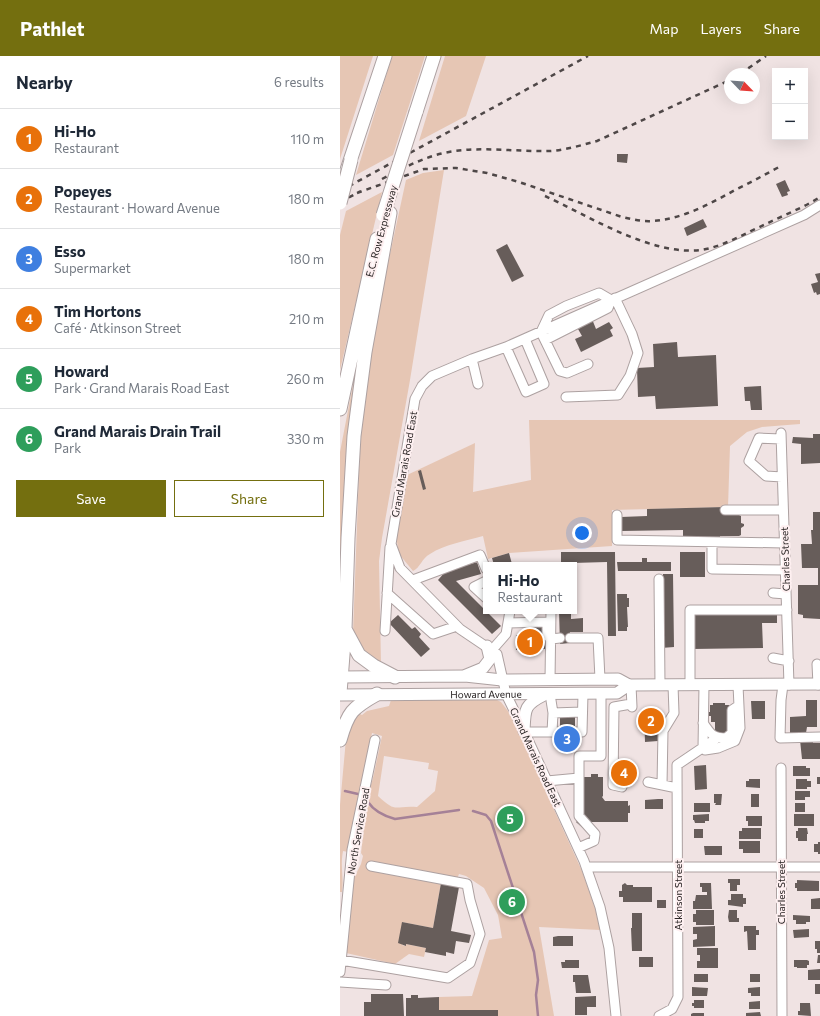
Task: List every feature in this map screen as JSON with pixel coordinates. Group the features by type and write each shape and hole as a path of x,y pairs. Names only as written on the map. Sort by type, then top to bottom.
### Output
{"highway":[{"path":"340,203 355,146 385,56"},
{"name":"E.C. Row Expressway","path":"340,409 372,259 387,214 397,174 434,56"},
{"path":"340,191 351,160"},
{"path":"340,694 345,628 348,538 354,436 365,352 387,214"},
{"path":"345,628 359,655 374,666 395,677"},
{"path":"340,740 346,720 359,704 377,694"}],"main road":[{"path":"465,676 483,668 490,659 489,648"},
{"name":"Howard Avenue","path":"341,677 465,676 502,680 618,679 630,685 819,684"},
{"name":"Howard Avenue","path":"340,694 601,694 617,693 630,685"},
{"path":"525,732 524,714 530,701 548,694"}],"street":[{"path":"478,384 472,359 525,339 543,336 613,299 652,284 797,218 820,205"},
{"path":"566,397 618,395 630,376 638,353 632,334 613,299 599,293 566,306 549,315 543,336 560,371 567,373 588,364"},
{"path":"506,347 526,392 544,384 525,339"},
{"name":"Grand Marais Road East","path":"472,359 432,376 422,386 415,399 391,544 400,568 457,626 497,654 506,694 587,867 600,907 609,948 616,1016"},
{"name":"Charles Street","path":"782,477 766,476 749,461 759,438 781,436 789,661 786,685 781,700 780,738 820,737"},
{"path":"725,510 783,510"},
{"path":"617,515 617,540 784,543"},
{"path":"712,542 712,569 785,570"},
{"path":"385,631 391,544"},
{"path":"413,580 480,555 483,562"},
{"path":"659,579 660,685"},
{"path":"483,582 474,587 483,595"},
{"path":"387,593 432,634 457,626"},
{"path":"773,593 786,594"},
{"path":"690,685 690,610 787,610"},
{"path":"489,648 506,634 510,614"},
{"path":"550,680 555,638 551,614"},
{"path":"508,623 547,622 547,636 555,638"},
{"path":"570,638 598,638 600,679"},
{"path":"773,658 789,661"},
{"path":"817,664 819,684"},
{"path":"622,787 613,785 614,707 631,705 630,685"},
{"path":"662,785 662,731 674,713 673,685"},
{"path":"703,748 704,685"},
{"path":"703,748 705,750 718,748 735,741 740,728 738,685"},
{"path":"548,694 553,713 552,732"},
{"path":"525,732 582,732 583,694"},
{"path":"578,848 594,841 595,834 579,816 579,756 602,756 601,694"},
{"path":"703,723 711,735 717,738 726,738 732,733 732,710 738,706"},
{"path":"553,713 582,712"},
{"path":"703,748 717,738"},
{"name":"North Service Road","path":"340,972 352,850 375,740"},
{"name":"Atkinson Street","path":"659,1016 672,1010 678,997 677,765 703,748"},
{"name":"Charles Street","path":"780,768 782,1016"},
{"path":"547,781 579,778"},
{"path":"648,782 677,788"},
{"path":"341,960 448,978 470,963 480,934 467,884 371,866"},
{"path":"587,867 820,867"},
{"path":"340,982 386,985"}],"shaded area":[{"path":"340,56 373,56 340,159"},
{"path":"392,56 425,56 393,155 356,175"},
{"path":"445,56 486,56 466,116 419,141"},
{"path":"444,170 379,561 381,665 368,657 353,633 360,444 369,365 382,291 406,180 423,173"},
{"path":"382,192 340,370 340,235 346,211"},
{"path":"360,356 340,636 340,452 356,369"},
{"path":"529,420 800,420 800,424 762,427 747,432 730,446 728,507 612,510 612,546 509,553 488,559 483,536 449,545 436,551 427,556 413,571 399,554 396,536 407,475 475,443 473,492 531,480"},
{"path":"391,700 497,700 501,702 511,715 582,871 595,908 600,930 539,927 554,1016 498,1016 498,1010 439,1010 439,997 472,996 489,940 502,938 498,915 484,888 466,876 459,874 457,879 441,883 433,928 402,922 402,945 406,946 406,944 426,948 424,957 409,954 395,964 346,953 353,880 361,864 363,856 361,853 368,795 382,736 372,733 348,852 343,851 342,892 340,892 340,805 347,728 358,713 362,715 367,711 389,706","holes":["384,756 429,763 428,769 438,771 435,791 417,807 396,808 384,802 378,796"]}],"building":[{"path":"617,154 628,154 627,163 617,162"},
{"path":"785,180 790,191 787,192 788,195 782,197 776,184"},
{"path":"703,219 707,227 687,236 684,228"},
{"path":"507,244 524,276 512,282 496,250"},
{"path":"820,273 820,294 817,295 816,292 814,293 811,284 818,282 815,274"},
{"path":"592,319 596,329 609,322 613,328 610,330 613,336 581,352 575,339 582,336 578,329 580,328 579,326"},
{"path":"677,342 678,357 716,355 718,406 656,409 655,396 638,397 637,368 654,367 653,344"},
{"path":"761,386 762,410 751,410 750,401 745,401 744,387"},
{"path":"813,434 820,434 820,463 801,464 801,444 792,443 793,437 813,438"},
{"path":"421,470 426,489 423,490 418,471"},
{"path":"725,507 725,515 741,516 741,523 744,524 744,526 741,528 741,535 720,536 720,538 683,539 683,530 621,531 621,517 647,516 647,509"},
{"path":"813,512 820,512 820,619 803,618 803,615 798,614 798,585 818,585 818,568 802,568 801,544 812,544 811,530 813,530"},
{"path":"561,552 615,552 616,636 608,636 607,562 561,562"},
{"path":"680,552 705,552 705,577 680,577"},
{"path":"509,553 511,562 493,562 492,558"},
{"path":"642,558 647,558 647,562 671,562 671,571 618,571 617,562 642,562"},
{"path":"477,562 481,574 456,581 483,608 483,614 489,614 501,626 492,634 438,580 445,572"},
{"path":"663,574 673,574 674,647 661,648 663,622"},
{"path":"617,594 627,594 627,598 629,598 629,607 627,607 627,631 618,631"},
{"path":"777,613 777,623 762,623 763,648 692,649 692,614"},
{"path":"559,614 571,614 571,619 583,618 583,632 570,632 570,643 560,644"},
{"path":"398,615 412,629 415,627 421,634 419,637 430,649 421,657 389,623"},
{"path":"527,625 545,625 545,649 516,650 516,635 527,635"},
{"path":"806,700 817,700 817,727 807,727 806,733 790,733 790,717 806,716"},
{"path":"751,701 765,701 765,719 752,719"},
{"path":"713,703 725,703 725,705 729,705 728,731 725,734 715,735 715,722 711,722 711,716 708,716 708,712 710,712 710,705 713,705"},
{"path":"575,711 575,733 560,733 560,712"},
{"path":"644,713 657,713 658,741 645,742"},
{"path":"560,735 575,735 575,743 560,743"},
{"path":"800,740 813,740 813,743 820,743 820,759 802,759"},
{"path":"615,764 633,764 633,783 615,782"},
{"path":"706,765 707,789 695,790 694,766"},
{"path":"793,766 806,766 806,768 810,768 810,776 793,776"},
{"path":"591,774 598,774 598,777 603,777 602,797 605,801 628,801 628,806 630,805 630,813 628,813 628,822 591,822 584,829 576,822 583,815 582,777 591,777"},
{"path":"817,777 820,777 820,784 817,784"},
{"path":"749,779 760,779 760,788 746,787 746,781 749,781"},
{"path":"796,779 807,779 807,781 811,781 811,787 807,787 807,789 796,789"},
{"path":"795,791 810,791 810,797 805,797 805,800 795,800"},
{"path":"714,794 722,794 721,805 715,805"},
{"path":"751,794 759,794 759,807 751,807"},
{"path":"663,799 663,809 645,809 645,800"},
{"path":"694,803 710,803 710,812 694,812"},
{"path":"795,803 805,803 805,812 795,812"},
{"path":"709,814 709,821 705,821 705,823 695,823 693,820 693,815"},
{"path":"794,814 814,814 814,826 794,826"},
{"path":"746,816 762,816 762,826 748,826"},
{"path":"742,828 761,828 761,839 739,839 739,831 742,831"},
{"path":"798,828 807,828 807,841 798,841 798,838 796,838 796,831 798,831"},
{"path":"694,829 703,829 703,838 694,838"},
{"path":"739,841 760,841 760,853 743,853 743,849 739,849"},
{"path":"818,842 820,842 820,854 818,854 818,852 814,852 814,844 818,844"},
{"path":"704,846 722,846 722,855 705,855"},
{"path":"728,879 740,879 740,885 737,885 737,891 730,891 730,883 728,883"},
{"path":"797,880 819,881 819,891 797,891 797,888 795,888 795,883 797,883"},
{"path":"441,883 459,887 451,931 471,935 469,943 456,941 454,954 446,952 446,956 425,952 426,948 406,944 406,946 398,943 402,922 433,928"},
{"path":"625,883 627,885 633,885 633,887 652,887 652,902 623,902 623,897 619,897 619,891 622,891 622,885"},
{"path":"700,883 711,883 712,909 693,909 693,901 695,901 696,895 707,895 707,892 702,892"},
{"path":"731,894 743,894 743,898 746,898 746,904 743,904 743,907 728,905 728,900 731,900"},
{"path":"820,898 820,909 811,909 811,899"},
{"path":"657,900 666,900 666,908 657,908"},
{"path":"696,910 714,910 714,925 696,925 696,922 693,922 693,914 696,914"},
{"path":"729,910 737,910 737,918 739,918 739,922 729,922"},
{"path":"632,913 642,913 642,951 632,951"},
{"path":"793,915 810,916 810,922 806,922 806,924 796,924 796,920 793,920"},
{"path":"715,926 715,946 693,947 693,940 697,939 697,934 693,934 693,927"},
{"path":"744,926 756,926 756,930 759,930 759,935 756,935 756,950 748,950 747,931 744,932"},
{"path":"809,929 809,937 794,938 793,930"},
{"path":"573,936 573,946 553,946 553,937"},
{"path":"815,941 820,941 820,953 817,953 817,949 815,949"},
{"path":"697,948 718,948 718,968 697,968 697,961 700,961 700,955 697,955"},
{"path":"818,955 820,955 820,963 817,963"},
{"path":"639,957 653,957 653,967 639,967"},
{"path":"565,960 579,960 579,968 562,968 561,962 565,962"},
{"path":"794,960 807,960 809,961 809,965 807,965 807,968 794,967"},
{"path":"820,969 820,980 808,980 808,970"},
{"path":"694,974 708,974 708,982 694,982"},
{"path":"750,974 760,974 760,982 750,982"},
{"path":"573,975 588,975 591,993 576,993"},
{"path":"815,984 820,984 820,994 815,994"},
{"path":"692,987 708,988 707,996 692,996"},
{"path":"760,987 760,996 751,996 751,993 748,993 748,988"},
{"path":"371,994 403,994 404,1016 364,1016 364,1002 371,1002"},
{"path":"411,995 418,995 418,998 439,997 439,1010 498,1010 498,1016 406,1016 406,998 411,998"},
{"path":"596,996 596,1007 587,1007 587,1015 575,1015 575,997"},
{"path":"694,1000 704,1000 704,1008 694,1008 692,1003 694,1003"},
{"path":"760,1001 760,1009 749,1009 749,1002"},
{"path":"800,1003 810,1003 811,1016 798,1015 798,1011 800,1011"},
{"path":"760,1012 761,1016 746,1016 746,1013"},
{"path":"693,1013 704,1013 704,1016 691,1016"}],"waterway":[{"path":"345,791 358,794"},
{"path":"368,802 380,813 395,819 459,810"},
{"path":"473,811 486,815 491,821 534,952 538,980 536,995 538,1016"}],"railway":[{"path":"340,191 588,56"},
{"path":"749,68 766,56"},
{"path":"382,179 423,159 449,152 474,149 550,151 597,141 724,83"},
{"path":"357,193 424,169 456,168 487,173 519,182 622,217 641,221 653,221 664,220 696,210 779,167"},
{"path":"340,202 361,191"},
{"path":"545,196 621,233 641,241 662,247 682,250 701,250 726,243 820,197"}],"place":[{"name":"Hi-Ho","path":"530,642"},
{"name":"Popeyes","path":"651,721"},
{"name":"Esso","path":"567,739"},
{"name":"Tim Hortons","path":"624,773"},
{"name":"Howard","path":"510,819"},
{"name":"Grand Marais Drain Trail","path":"512,902"}]}
